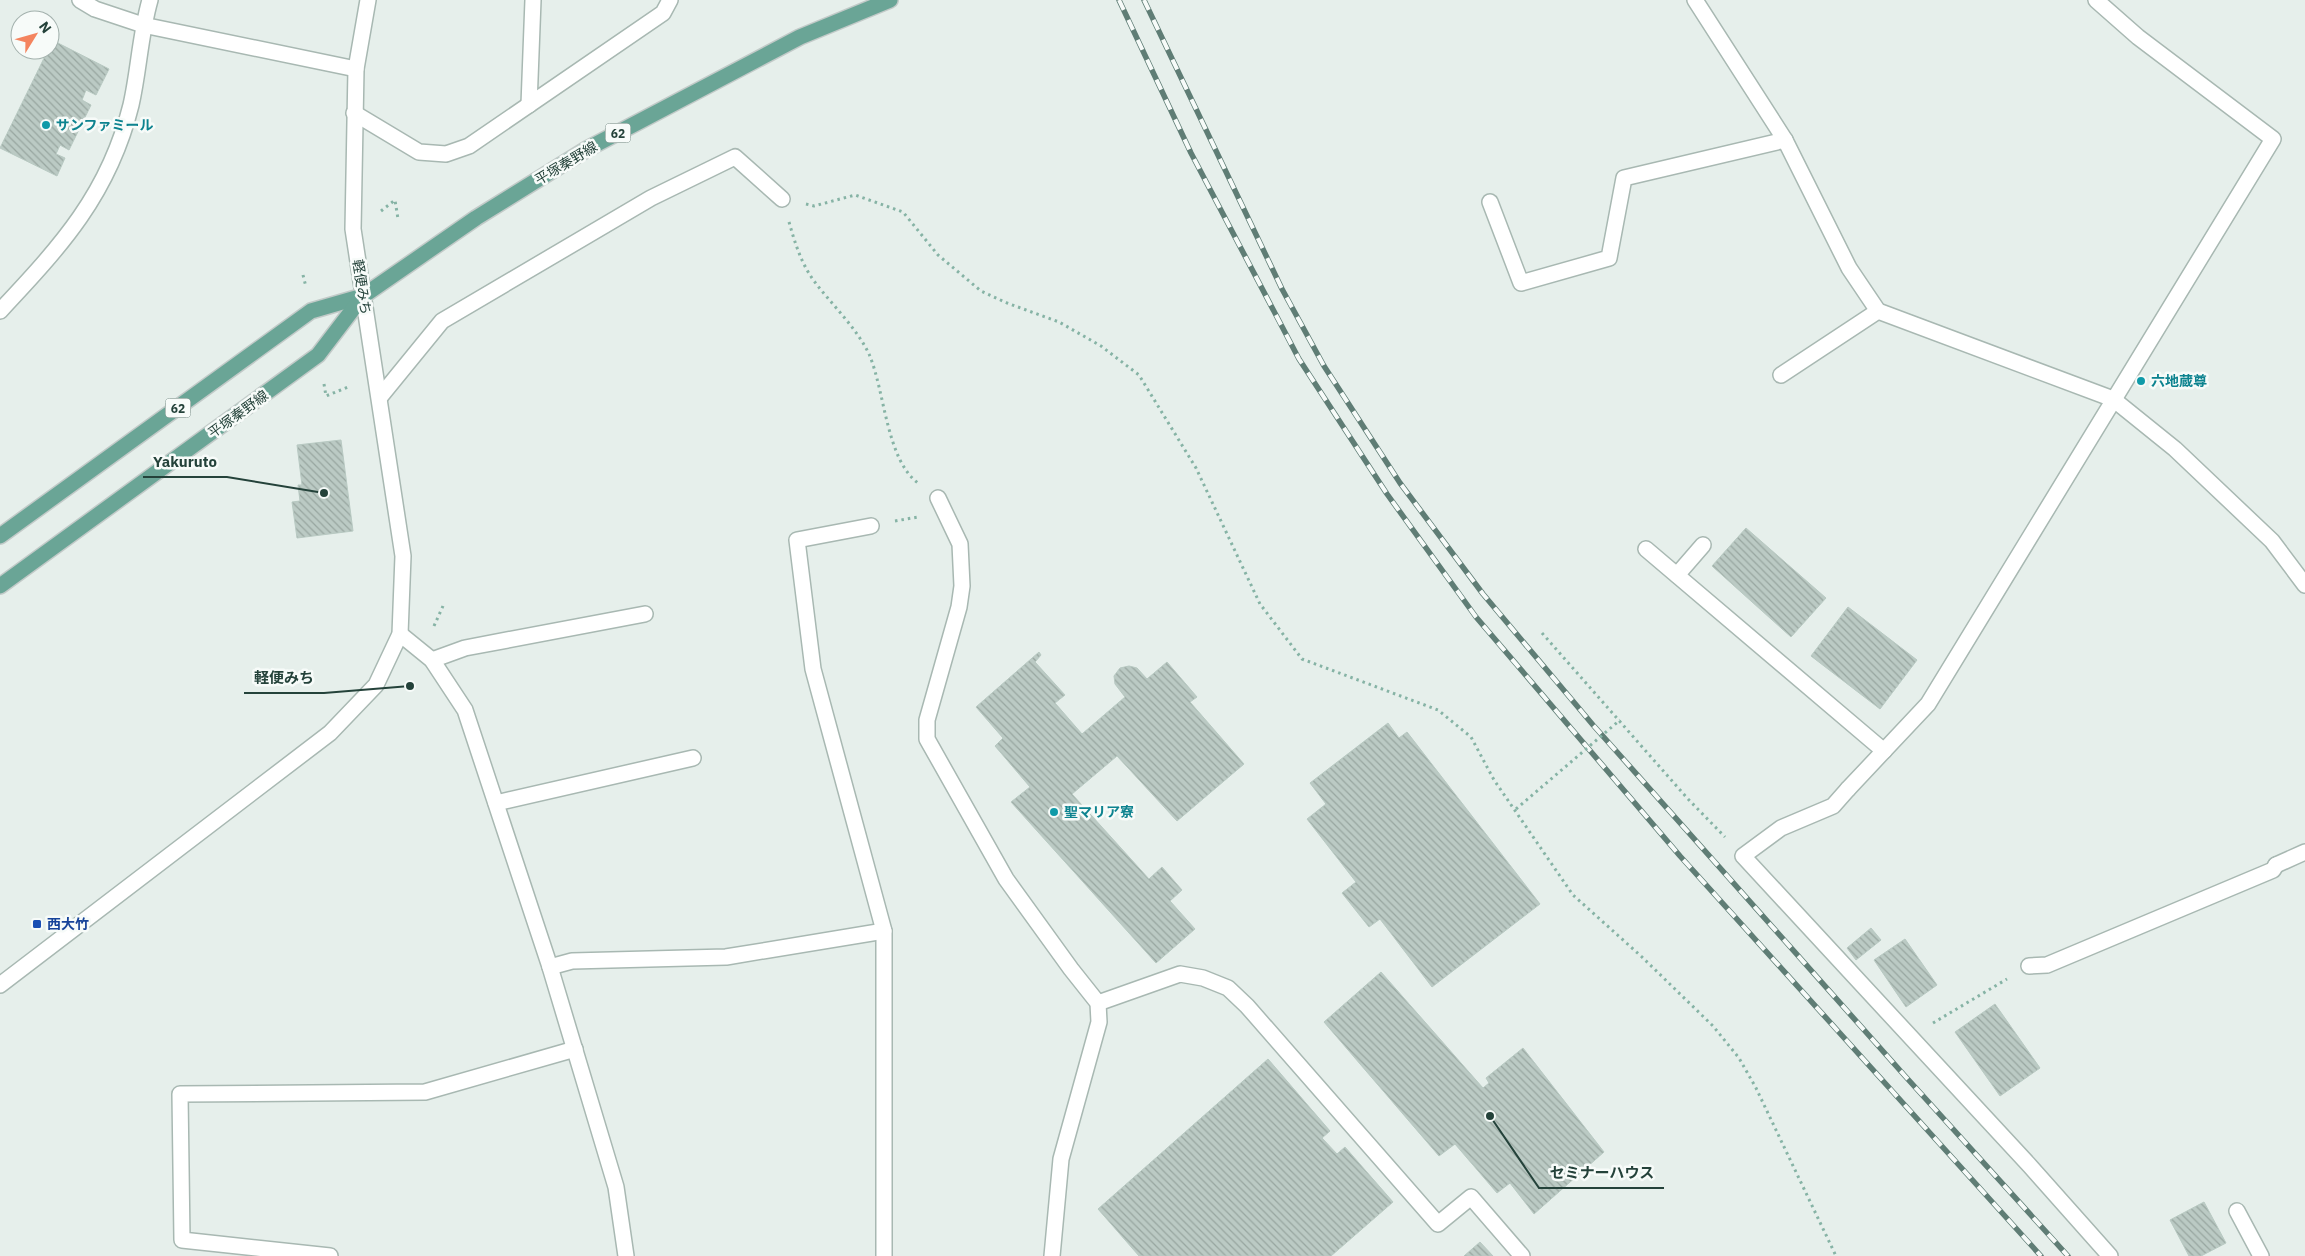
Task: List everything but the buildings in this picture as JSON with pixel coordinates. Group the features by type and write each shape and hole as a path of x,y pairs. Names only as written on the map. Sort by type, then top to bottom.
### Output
{"main road":[{"name":"平塚秦野線","path":"0,586 318,355 364,296 476,218 587,149 800,37 890,0"},
{"name":"平塚秦野線","path":"0,536 311,311 364,296"}],"street":[{"path":"80,0 95,9 143,24 356,69"},
{"path":"0,311 51,256 83,215 112,160 130,105 143,24 150,0"},
{"name":"軽便みち","path":"0,985 330,733 376,685 400,634 403,556 353,230 356,69 368,0"},
{"path":"530,105 533,0"},
{"path":"354,113 419,152 446,154 470,146 664,13 670,0"},
{"path":"1695,0 1784,140 1849,268 1878,311 2113,399 2176,449 2272,541 2305,585"},
{"path":"2096,0 2138,37 2273,139 1928,704 1833,806 1780,828 1742,856 2030,1166 2110,1256"},
{"path":"1490,202 1521,283 1609,258 1624,178 1784,140"},
{"path":"380,397 442,321 650,198 735,158 782,199"},
{"path":"1781,375 1878,311"},
{"path":"938,498 960,544 962,586 959,607 927,720 927,739 1006,880 1098,1003 1099,1022 1061,1159 1052,1256"},
{"path":"871,526 797,540 814,669 884,931 884,1256"},
{"path":"1677,575 1703,545"},
{"path":"1646,549 1884,751"},
{"path":"432,660 465,648 646,614"},
{"path":"400,634 432,660 465,710 550,967 616,1187 626,1256"},
{"path":"496,803 693,758"},
{"path":"2029,966 2047,965 2273,870 2276,865 2305,852"},
{"path":"550,967 572,961 726,957 884,931"},
{"path":"1098,1003 1180,974 1203,978 1228,988 1248,1006 1438,1224 1471,1197 1522,1256"},
{"path":"330,1256 182,1240 180,1094 425,1092 575,1049"},
{"path":"2237,1211 2261,1256"}],"path":[{"path":"938,498 911,478 898,460 881,387 868,352 840,311 814,280 798,253 782,199 814,206 855,196 904,212 938,255 981,292 1007,304 1059,322 1101,346 1139,375 1196,468 1260,604 1302,659 1438,710 1471,737 1494,780 1516,809 1573,894 1713,1026 1739,1058 1756,1088 1836,1256"},
{"path":"381,211 395,200 398,219"},
{"path":"323,378 326,396 348,387"},
{"path":"871,526 946,512"},
{"path":"434,626 443,606"},
{"path":"1542,633 1688,799 1742,856"},
{"path":"1516,809 1620,720"},
{"path":"1909,1037 2029,966"}],"railway":[{"path":"1119,0 1191,153 1299,359 1387,494 1476,617 1680,856 2041,1256"},
{"path":"1144,0 1282,289 1324,366 1400,483 1483,594 1593,725 2068,1256"}],"place":[{"name":"サンファミール","path":"46,125"},
{"name":"六地蔵尊","path":"2141,381"},
{"name":"Yakuruto","path":"324,493"},
{"name":"軽便みち","path":"410,686"},
{"name":"聖マリア寮","path":"1054,812"},
{"name":"西大竹","path":"37,924"},
{"name":"セミナーハウス","path":"1490,1116"}]}
